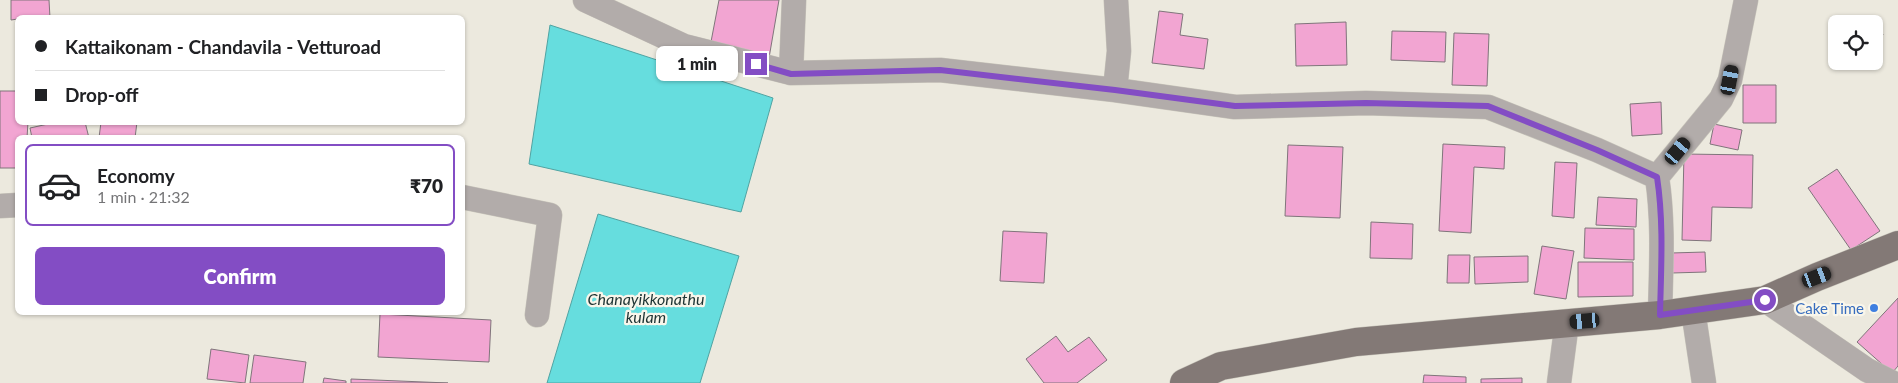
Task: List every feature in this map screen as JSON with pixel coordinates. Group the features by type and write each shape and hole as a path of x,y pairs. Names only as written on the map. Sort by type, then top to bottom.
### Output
{"main road":[{"path":"1184,383 1221,366 1356,342 1660,315 1765,300 1898,245"}],"street":[{"path":"585,0 684,46 791,74 940,70 1235,106 1366,103 1488,106 1597,150 1657,177"},
{"path":"791,74 794,0"},
{"path":"1115,90 1120,51 1116,0"},
{"path":"1660,315 1662,238 1657,177 1722,99 1730,80 1746,0"},
{"path":"465,198 550,215 537,315"},
{"path":"0,206 15,205"},
{"path":"1765,300 1867,370 1893,383"},
{"path":"1693,310 1704,383"},
{"path":"1559,383 1567,322"}],"water":[{"path":"550,25 773,98 741,212 529,164"},
{"name":"Chanayikkonathu kulam","path":"598,214 739,256 700,383 547,383"}],"building":[{"path":"11,0 49,0 50,15 15,15 15,19 11,20"},
{"path":"719,0 779,0 769,58 710,47"},
{"path":"1159,11 1183,14 1180,35 1208,39 1204,69 1152,63"},
{"path":"1346,22 1347,65 1296,66 1295,24"},
{"path":"1392,31 1446,32 1445,62 1391,60"},
{"path":"1454,33 1489,34 1487,86 1452,85"},
{"path":"1743,85 1776,85 1776,123 1743,123"},
{"path":"0,91 15,91 15,125 28,125 27,135 15,135 15,168 0,168"},
{"path":"1661,102 1662,134 1632,136 1630,104"},
{"path":"1714,124 1742,130 1738,150 1710,144"},
{"path":"44,125 86,125 88,135 31,135 30,128"},
{"path":"101,125 137,125 135,135 99,135"},
{"path":"1443,144 1505,147 1504,169 1474,167 1471,233 1439,231"},
{"path":"1288,145 1343,147 1340,218 1285,216"},
{"path":"1684,154 1753,155 1752,208 1712,207 1711,241 1682,240"},
{"path":"1555,162 1577,163 1574,218 1552,216"},
{"path":"1837,169 1880,231 1851,250 1808,188"},
{"path":"1598,197 1637,199 1636,227 1596,225"},
{"path":"1371,222 1413,224 1412,259 1370,258"},
{"path":"1585,228 1634,229 1634,260 1584,258"},
{"path":"1003,231 1047,233 1044,283 1000,281"},
{"path":"1542,246 1574,251 1566,299 1534,294"},
{"path":"1705,252 1706,272 1672,273 1671,253"},
{"path":"1448,255 1470,255 1469,283 1447,283"},
{"path":"1528,256 1528,282 1475,284 1474,257"},
{"path":"1578,262 1633,262 1633,296 1578,297"},
{"path":"1898,298 1898,366 1892,373 1857,342"},
{"path":"380,315 491,320 489,362 378,357"},
{"path":"1056,336 1068,352 1089,337 1107,360 1077,383 1044,383 1026,359"},
{"path":"211,349 249,355 245,383 207,379"},
{"path":"254,355 306,362 303,383 250,383"},
{"path":"1424,375 1466,377 1466,383 1423,383"},
{"path":"324,378 346,381 346,383 323,383"},
{"path":"1522,378 1522,383 1481,383 1481,379"},
{"path":"351,379 448,383 351,383"}],"place":[{"name":"Cake Time","path":"1874,308"}],"route":[{"path":"756,64 791,74 940,70 1235,106 1366,103 1488,106 1597,150 1657,177 1662,238 1660,315 1765,300"}]}
